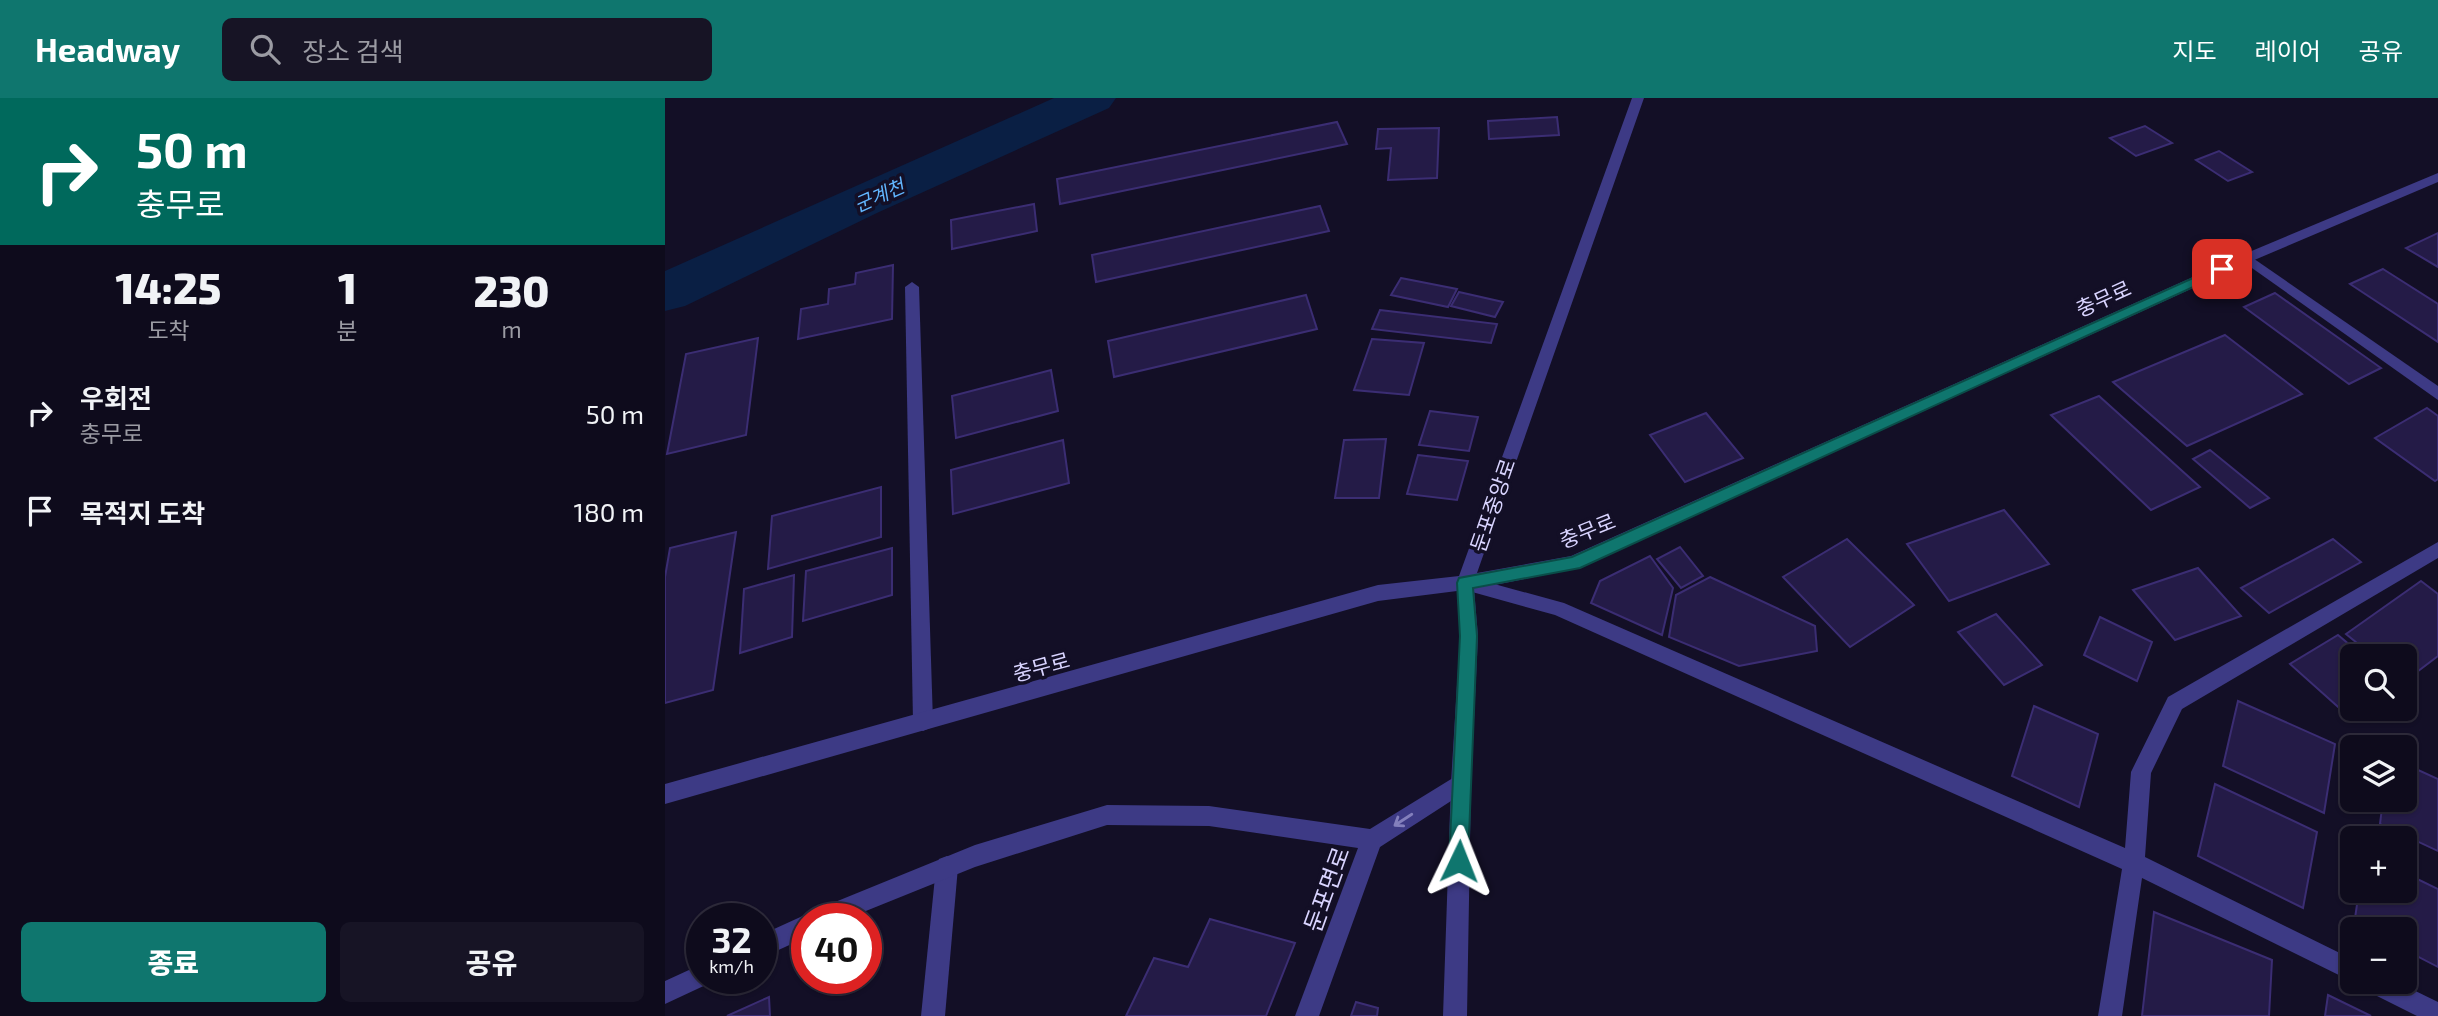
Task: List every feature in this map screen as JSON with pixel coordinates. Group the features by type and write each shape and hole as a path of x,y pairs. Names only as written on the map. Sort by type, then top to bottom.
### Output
{"street":[{"name":"둔포중앙로","path":"1455,1016 1461,783 1469,636 1465,583 1638,98"},
{"name":"충무로","path":"665,794 1378,593 1465,583 1574,563 2246,258 2438,177"},
{"path":"2246,258 2438,394"},
{"path":"912,287 923,722"},
{"path":"2110,1016 2134,863 2141,772 2175,703 2438,549"},
{"path":"1465,583 1558,608 2134,863 2340,965"},
{"name":"둔포면로","path":"1307,1016 1372,840 1461,783"},
{"path":"853,903 947,867 1107,815 1209,816 1372,840"},
{"path":"933,1016 947,867"},
{"path":"665,993 686,983"},
{"path":"2397,994 2438,1014"}],"building":[{"path":"1557,117 1559,135 1489,139 1488,121"},
{"path":"1337,122 1347,144 1060,204 1057,179"},
{"path":"2145,126 2172,143 2136,156 2110,138"},
{"path":"1439,128 1437,178 1388,180 1391,148 1376,149 1378,129"},
{"path":"2219,151 2252,172 2228,181 2196,160"},
{"path":"1034,204 1037,231 952,249 951,220"},
{"path":"1320,206 1329,231 1096,282 1092,255"},
{"path":"2438,233 2438,267 2406,248"},
{"path":"893,265 892,319 798,339 801,309 828,304 829,289 855,284 856,273"},
{"path":"2383,269 2438,304 2438,342 2350,284"},
{"path":"1401,278 1457,289 1448,307 1391,295"},
{"path":"1459,292 1503,302 1495,317 1451,306"},
{"path":"2275,293 2381,368 2349,384 2244,307"},
{"path":"1306,295 1317,329 1114,377 1108,341"},
{"path":"1380,310 1497,324 1491,343 1372,329"},
{"path":"2225,335 2302,394 2187,446 2113,382"},
{"path":"758,338 746,435 667,454 686,354"},
{"path":"1372,339 1424,343 1409,395 1354,390"},
{"path":"1051,370 1058,411 956,438 952,396"},
{"path":"2099,396 2200,487 2151,510 2051,415"},
{"path":"2427,408 2438,416 2438,479 2435,481 2375,438"},
{"path":"1430,411 1478,417 1469,451 1419,445"},
{"path":"1706,413 1743,458 1685,482 1650,435"},
{"path":"1386,439 1379,498 1335,498 1344,440"},
{"path":"1063,440 1069,483 953,514 951,470"},
{"path":"2210,450 2269,498 2250,508 2193,459"},
{"path":"1418,455 1468,461 1457,500 1407,494"},
{"path":"881,487 881,537 768,569 772,516"},
{"path":"2004,510 2049,564 1949,601 1907,544"},
{"path":"736,532 713,690 665,703 665,577 670,548"},
{"path":"1847,539 1914,605 1850,647 1783,577"},
{"path":"2333,539 2361,562 2269,613 2241,588"},
{"path":"1680,547 1703,576 1681,588 1657,559"},
{"path":"892,548 892,595 803,621 806,571"},
{"path":"1650,556 1673,588 1662,635 1591,603 1600,581"},
{"path":"2198,568 2241,616 2175,640 2133,590"},
{"path":"794,575 792,637 740,653 744,589"},
{"path":"1710,577 1815,626 1817,651 1739,666 1669,637 1676,595"},
{"path":"2421,581 2438,594 2438,656 2417,672 2417,644 2358,644 2346,634"},
{"path":"1996,614 2042,665 2004,685 1958,632"},
{"path":"2100,617 2152,642 2137,681 2084,655"},
{"path":"2338,635 2349,644 2340,644 2340,709 2290,664"},
{"path":"2238,701 2335,744 2324,813 2223,766"},
{"path":"2034,706 2098,734 2079,807 2012,776"},
{"path":"2417,769 2438,779 2438,851 2417,841 2417,826 2380,824 2382,812 2417,812"},
{"path":"2215,784 2317,832 2303,908 2198,856"},
{"path":"2417,879 2438,889 2438,967 2417,956 2417,917 2355,917 2357,903 2417,903"},
{"path":"2154,912 2272,960 2269,1016 2142,1016"},
{"path":"1210,919 1295,943 1266,1016 1126,1016 1154,958 1188,967"},
{"path":"2328,995 2371,1016 2325,1016"},
{"path":"769,997 770,1016 727,1016"},
{"path":"1356,1002 1378,1008 1377,1016 1351,1016"}],"waterway":[{"name":"군계천","path":"665,293 861,201 1093,98"}],"route":[{"path":"1459,861 1469,636 1465,583 1574,563 2222,269"}]}
